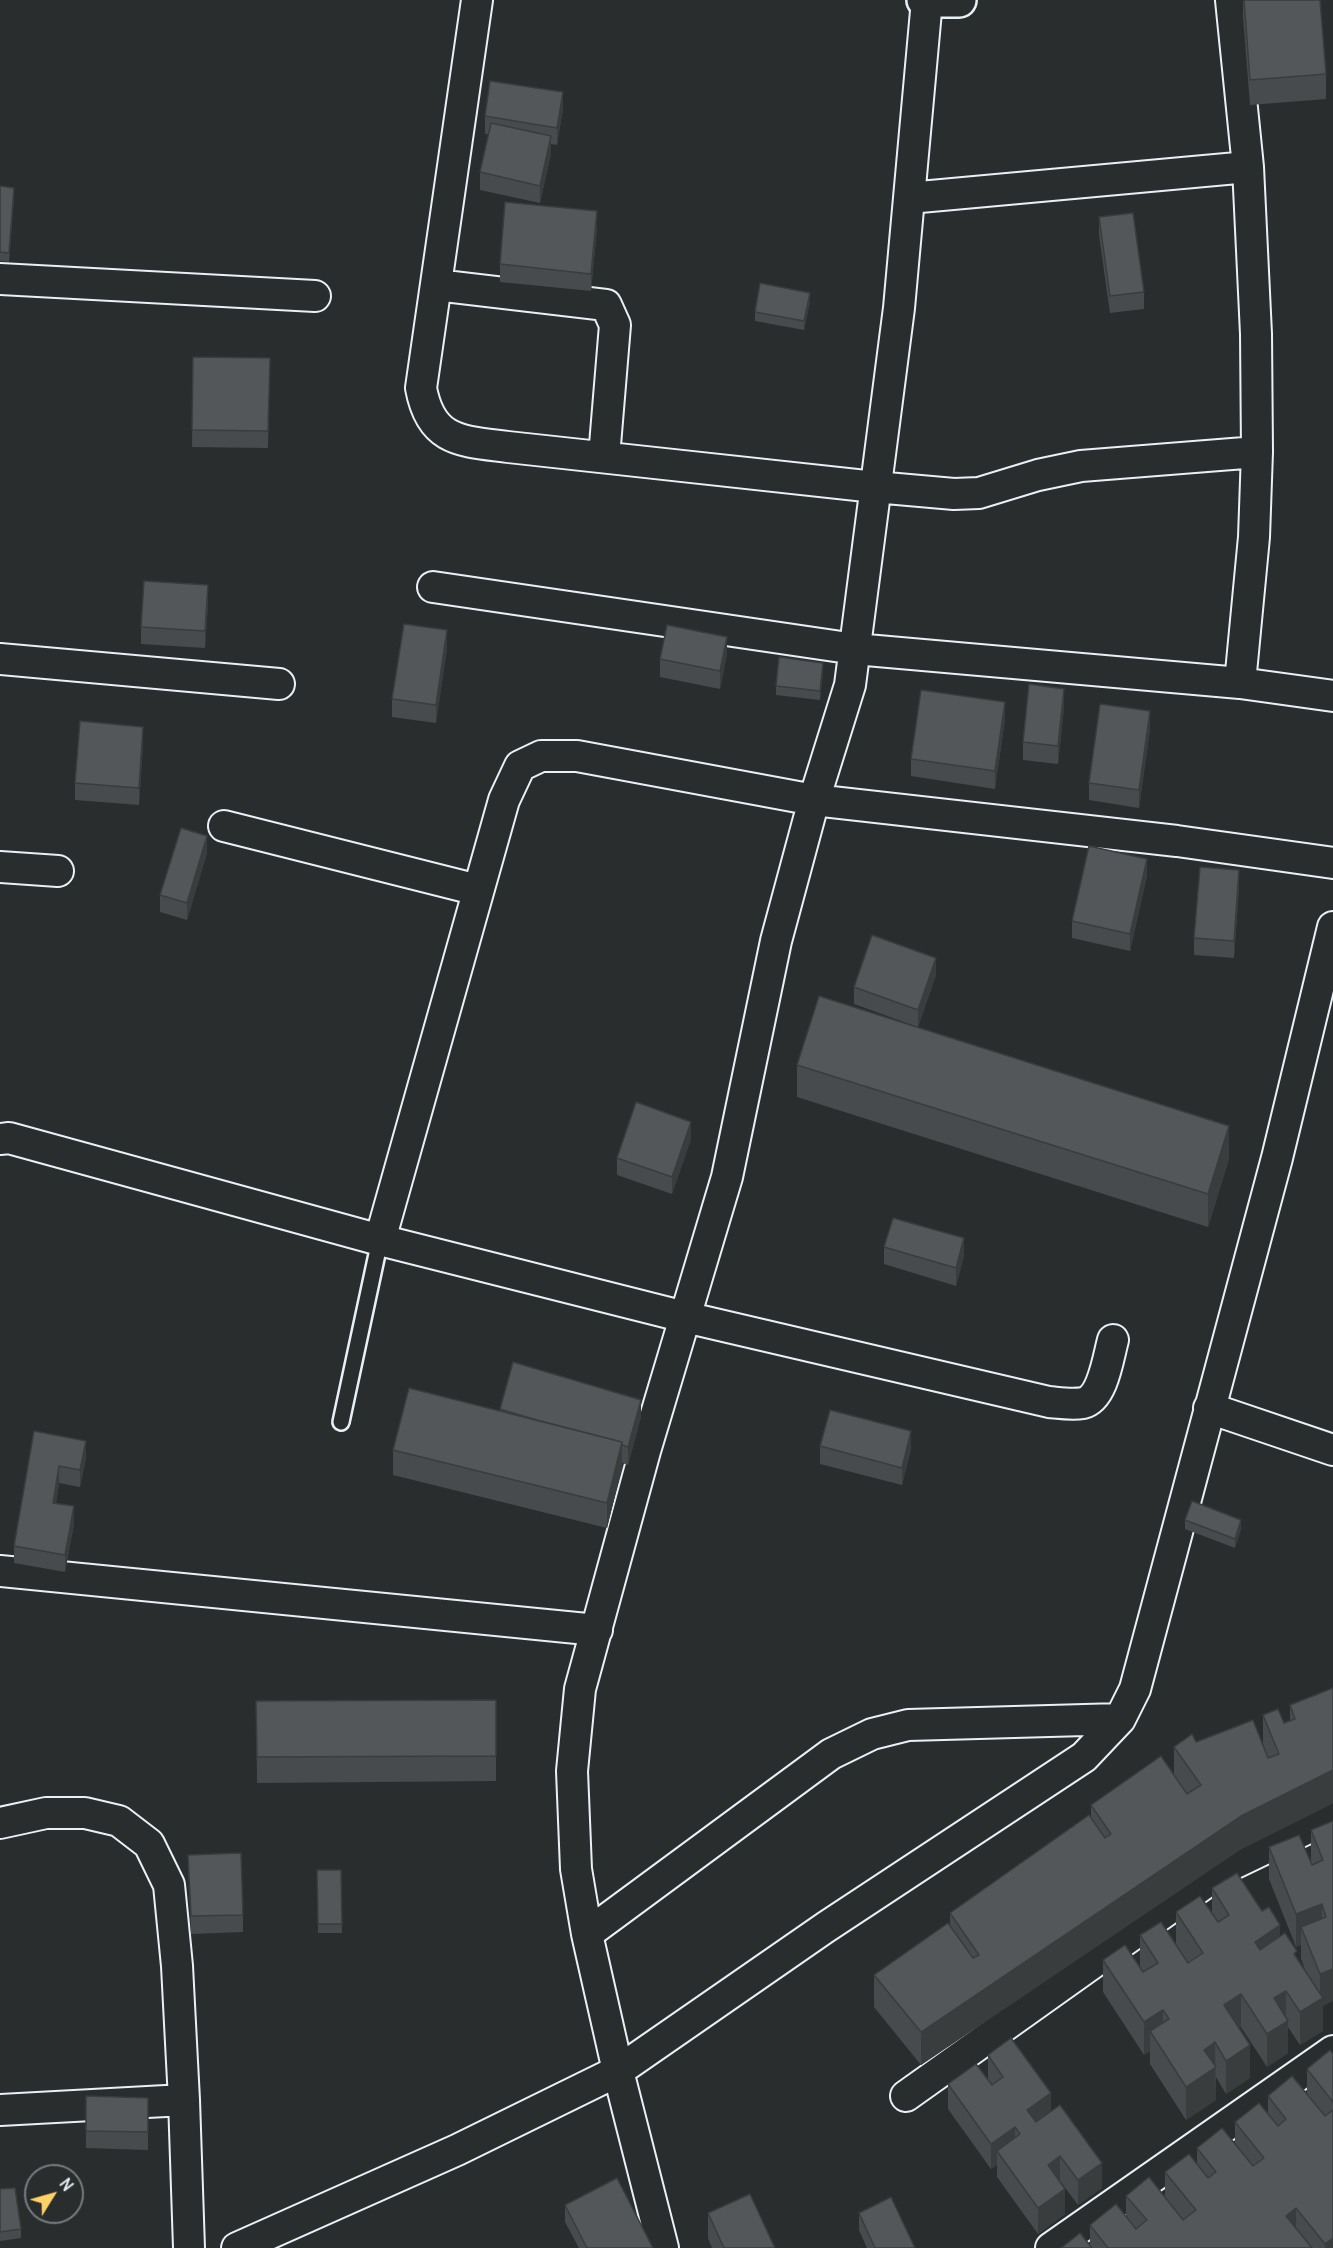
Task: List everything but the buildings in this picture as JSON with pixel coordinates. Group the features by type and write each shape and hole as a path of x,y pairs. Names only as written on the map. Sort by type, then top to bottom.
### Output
{"street":[{"path":"477,0 421,388 425,409 435,425 449,435 468,442 875,488 954,494 979,493 1038,475 1081,466 1257,452"},
{"path":"663,2248 618,2072 587,1934 576,1869 572,1771 580,1689 645,1450 726,1177 776,941 814,800 850,685 899,308 925,0 959,0"},
{"path":"1231,0 1248,167 1256,334 1257,452 1254,537 1240,682"},
{"path":"909,198 1248,167"},
{"path":"0,279 315,296"},
{"path":"436,285 606,305 615,325 604,457"},
{"path":"433,587 855,649 1240,682 1333,696"},
{"path":"0,659 279,684"},
{"path":"381,1239 504,800 520,766 541,756 577,756 814,800 1177,841 1333,863"},
{"path":"224,826 478,890"},
{"path":"0,867 58,872"},
{"path":"237,2248 457,2150 618,2072 825,1927 1084,1757 1120,1719 1135,1689 1281,1141 1333,928"},
{"path":"0,1139 9,1138 381,1239 685,1317 1049,1402 1070,1404 1086,1402 1099,1391 1113,1340"},
{"path":"1209,1408 1333,1450"},
{"path":"0,1571 597,1630"},
{"path":"587,1934 831,1754 872,1734 908,1725 1120,1719"},
{"path":"0,1823 46,1813 85,1813 119,1821 149,1844 169,1885 177,1966 189,2248"},
{"path":"906,2096 1229,1866 1333,1816"},
{"path":"1051,2248 1333,2052"},
{"path":"0,2110 184,2100"}],"lane":[{"path":"340,1422 381,1239"}]}
